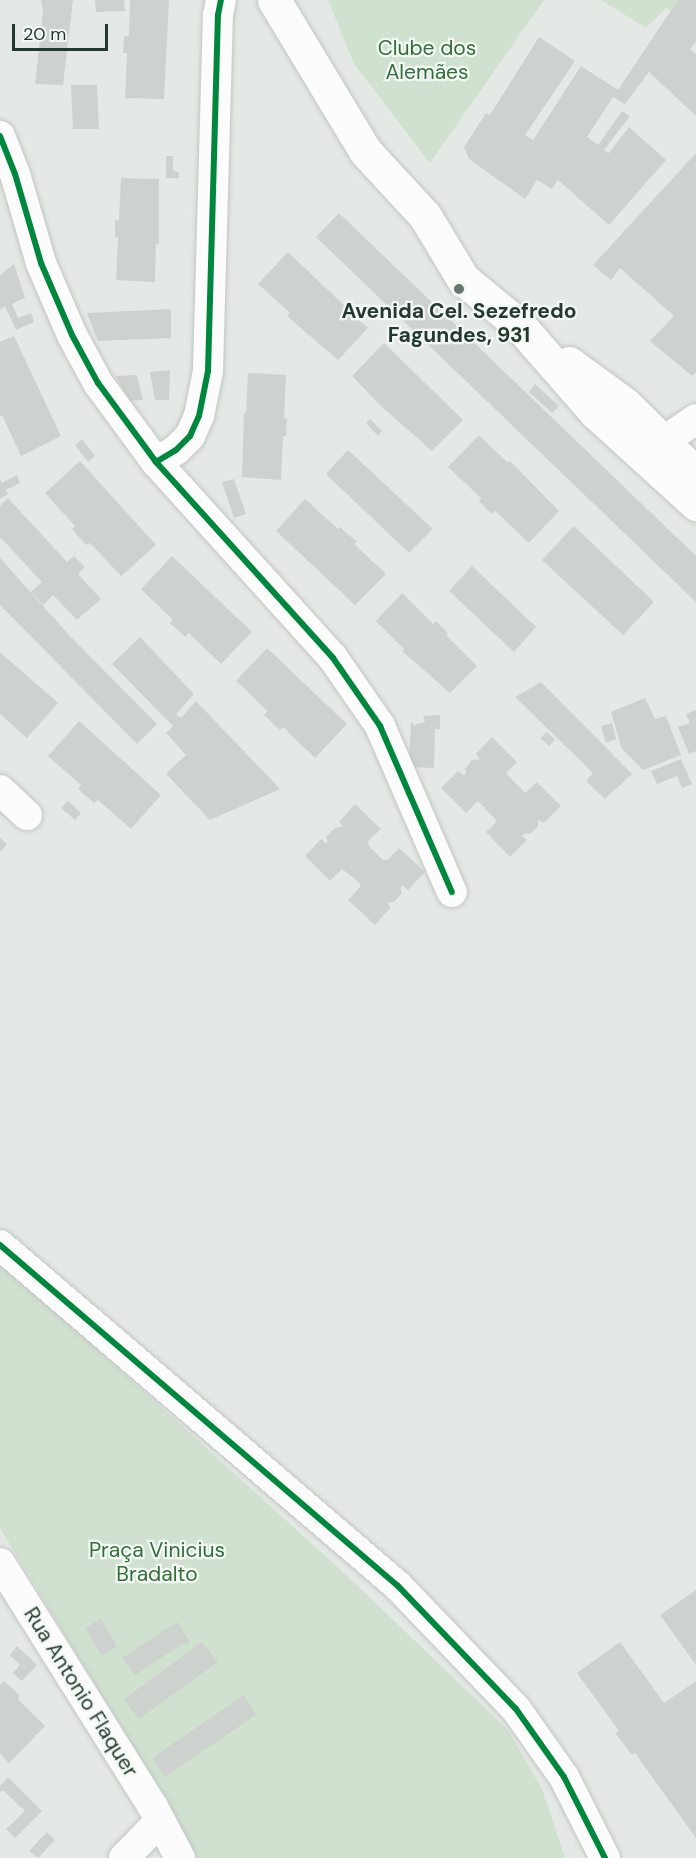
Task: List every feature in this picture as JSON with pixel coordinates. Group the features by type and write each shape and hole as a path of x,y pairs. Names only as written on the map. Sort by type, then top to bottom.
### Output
{"main road":[{"path":"274,0 365,151 425,216 463,279 520,326 625,404 653,449 696,504"},
{"path":"653,449 696,474"}],"street":[{"path":"156,462 176,450 189,436 199,416 208,371 218,15 221,0"},
{"path":"0,136 7,173 40,263 72,335 98,383 156,462 333,658 380,726 452,892"},
{"path":"653,449 696,418"},
{"path":"0,790 27,815"},
{"path":"0,1245 398,1586 516,1709 564,1777 605,1858"},
{"name":"Rua Antonio Flaquer","path":"0,1563 160,1821 180,1858"},
{"path":"124,1858 160,1821"}],"green space":[{"name":"Clube dos Alemães","path":"328,0 544,0 430,163 354,64"},
{"path":"601,0 696,0 696,3 689,23 666,8 646,28"},
{"name":"Praça Vinicius Bradalto","path":"0,1265 56,1312 342,1571 508,1730 543,1791 565,1858 196,1858 125,1733 0,1528"}],"building":[{"path":"41,0 73,0 63,85 35,84 43,11"},
{"path":"95,0 124,0 125,11 96,12"},
{"path":"130,0 169,0 164,99 125,98 127,53 123,53 124,36 129,36"},
{"path":"678,0 696,0 696,42 690,49 696,54 696,116 649,72 625,104 613,97 587,137 598,145 622,111 630,116 604,150 609,153 629,127 666,160 609,225 558,180 552,189 537,180 525,199 469,159 464,147 486,113 490,115 539,37 575,61 525,135 533,140 581,66 618,90"},
{"path":"71,85 97,85 99,129 73,129"},
{"path":"696,153 696,372 692,376 650,341 674,316 620,268 611,280 593,265"},
{"path":"166,156 173,156 173,171 179,172 179,178 166,178"},
{"path":"121,178 159,179 159,244 156,243 155,282 116,280 118,237 115,237 115,220 119,221"},
{"path":"339,213 696,556 696,602 316,237"},
{"path":"288,252 368,328 338,360 287,316 290,313 258,284"},
{"path":"14,264 25,298 12,304 18,318 31,313 34,322 16,330 5,306 0,310 0,275"},
{"path":"171,309 171,338 98,341 87,313"},
{"path":"14,336 61,436 21,456 2,415 0,416 0,342"},
{"path":"384,343 463,420 432,451 382,407 352,376"},
{"path":"170,370 169,400 155,400 150,372"},
{"path":"248,373 286,375 284,418 287,419 286,436 283,436 281,480 242,477"},
{"path":"137,375 143,400 129,401 116,376"},
{"path":"535,384 559,406 552,413 529,392"},
{"path":"370,419 382,431 378,436 366,423"},
{"path":"479,435 508,463 510,461 559,511 529,543 495,511 492,514 479,501 481,498 448,467"},
{"path":"82,439 95,456 88,462 75,445"},
{"path":"348,450 433,529 409,553 326,474"},
{"path":"80,461 156,545 121,576 90,543 86,545 72,529 75,526 45,493"},
{"path":"17,475 20,483 6,490 8,494 0,499 0,478 2,483"},
{"path":"234,479 246,514 234,518 222,482"},
{"path":"8,498 67,562 74,556 85,567 78,574 101,599 77,620 53,595 43,605 31,592 42,582 0,537 0,506"},
{"path":"305,499 338,529 340,527 357,542 354,544 386,574 355,605 276,531"},
{"path":"574,526 654,602 623,635 542,560"},
{"path":"172,556 252,632 221,664 189,633 185,637 170,623 173,620 141,589"},
{"path":"0,558 69,635 157,724 137,744 0,605"},
{"path":"472,566 536,627 514,652 449,591"},
{"path":"402,593 433,624 436,621 448,633 446,635 477,666 450,693 402,651 404,649 376,621"},
{"path":"140,637 194,694 176,714 181,718 196,701 280,789 210,820 166,774 186,755 166,733 173,726 112,664"},
{"path":"267,648 347,724 315,758 283,727 280,730 264,715 268,711 236,681"},
{"path":"0,652 58,703 27,738 0,714"},
{"path":"541,682 632,774 605,799 586,781 593,773 515,697"},
{"path":"645,698 655,719 666,716 681,755 643,770 622,749 611,712"},
{"path":"696,710 696,751 689,754 678,727 690,723 686,714"},
{"path":"440,715 440,729 435,729 434,768 409,767 411,722 414,725 425,722 423,716"},
{"path":"79,721 161,795 131,829 98,800 94,803 78,789 81,785 48,756"},
{"path":"612,723 616,739 606,743 601,726"},
{"path":"547,732 555,740 549,746 540,738"},
{"path":"492,737 517,762 506,773 525,793 537,782 561,806 544,823 538,820 538,826 530,834 525,833 522,836 527,840 510,857 486,832 497,821 478,801 466,813 441,788 458,771 463,775 466,774 465,769 472,760 480,759 476,754"},
{"path":"681,759 692,784 682,788 677,776 657,784 651,771"},
{"path":"68,801 81,813 75,820 61,808"},
{"path":"355,804 381,829 368,841 369,846 383,860 388,860 399,848 425,872 408,890 403,885 400,888 402,893 394,902 387,903 391,907 375,925 348,900 360,887 360,883 342,869 330,881 305,856 321,839 328,842 326,837 335,828 343,826 339,822"},
{"path":"0,838 7,844 0,852"},
{"path":"696,1590 696,1665 660,1615"},
{"path":"101,1619 117,1646 102,1656 85,1628"},
{"path":"177,1622 190,1642 186,1646 184,1643 135,1675 122,1658"},
{"path":"202,1642 218,1662 139,1719 124,1699"},
{"path":"620,1642 664,1703 696,1681 696,1838 635,1753 632,1755 615,1733 619,1731 577,1673"},
{"path":"17,1646 37,1665 22,1681 13,1673 20,1665 10,1655"},
{"path":"4,1681 45,1726 9,1763 0,1754 0,1685"},
{"path":"244,1695 256,1715 165,1777 152,1758"},
{"path":"8,1777 42,1811 15,1838 6,1829 25,1811 3,1790 0,1792 0,1786"},
{"path":"47,1832 55,1840 38,1858 29,1851"}],"cycle path":[{"path":"156,462 176,450 190,436 199,416 208,371 218,15 221,0"},
{"path":"0,136 15,174 41,263 72,335 98,383 156,462 333,658 380,726 452,892"},
{"path":"0,1245 398,1586 516,1709 564,1777 605,1858"}],"place":[{"name":"Avenida Cel. Sezefredo Fagundes, 931","path":"459,289"}]}
